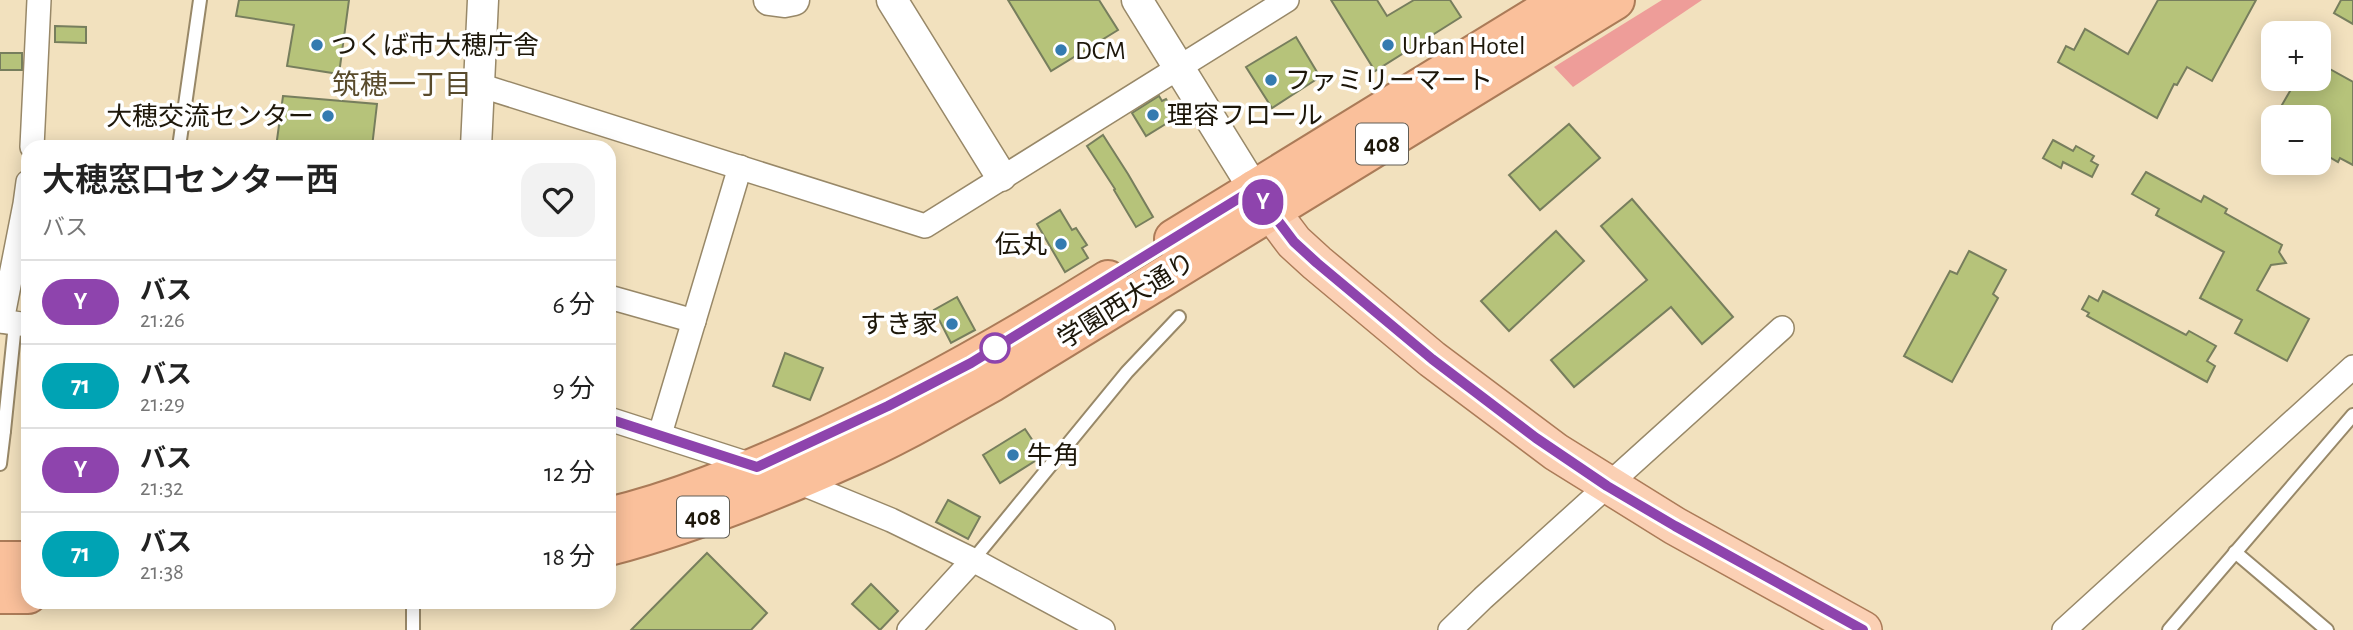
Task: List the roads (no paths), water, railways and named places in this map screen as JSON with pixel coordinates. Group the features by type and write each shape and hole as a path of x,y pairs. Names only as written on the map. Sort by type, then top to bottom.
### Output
{"highway":[{"name":"学園西大通り","path":"616,544 714,513 872,447 992,382 1563,0"},
{"name":"学園西大通り","path":"616,515 691,493 757,467 971,363 1615,0"},
{"path":"0,561 21,561"},
{"path":"0,594 21,594"}],"main road":[{"path":"1262,201 1294,242 1317,263 1432,359 1536,438 1607,486 1675,526 1863,630"}],"street":[{"path":"32,140 39,0"},
{"path":"476,140 483,0"},
{"path":"769,0 794,0"},
{"path":"892,0 1002,176"},
{"path":"1137,0 1262,201"},
{"path":"479,85 925,226 1287,0"},
{"path":"660,434 740,167"},
{"path":"11,323 21,244"},
{"path":"616,299 694,321"},
{"path":"1450,630 1782,328"},
{"path":"2064,630 2353,367"},
{"path":"616,421 794,480 891,520 973,560 1103,630"},
{"path":"909,630 973,560"}],"lane":[{"path":"180,140 200,0"},
{"path":"973,560 1127,372 1179,317"},
{"path":"0,464 11,323"},
{"path":"2169,630 2353,415"},
{"path":"2235,552 2327,630"},
{"path":"413,609 413,630"}],"place":[{"name":"つくば市大穂庁舎","path":"317,45"},
{"name":"Urban Hotel","path":"1388,45"},
{"name":"DCM","path":"1061,50"},
{"name":"ファミリーマート","path":"1271,80"},
{"name":"理容フロール","path":"1153,115"},
{"name":"大穂交流センター","path":"328,116"},
{"name":"伝丸","path":"1061,244"},
{"name":"すき家","path":"952,324"},
{"name":"牛角","path":"1013,455"}],"district":[{"name":"筑穂一丁目","path":"402,84"}]}
